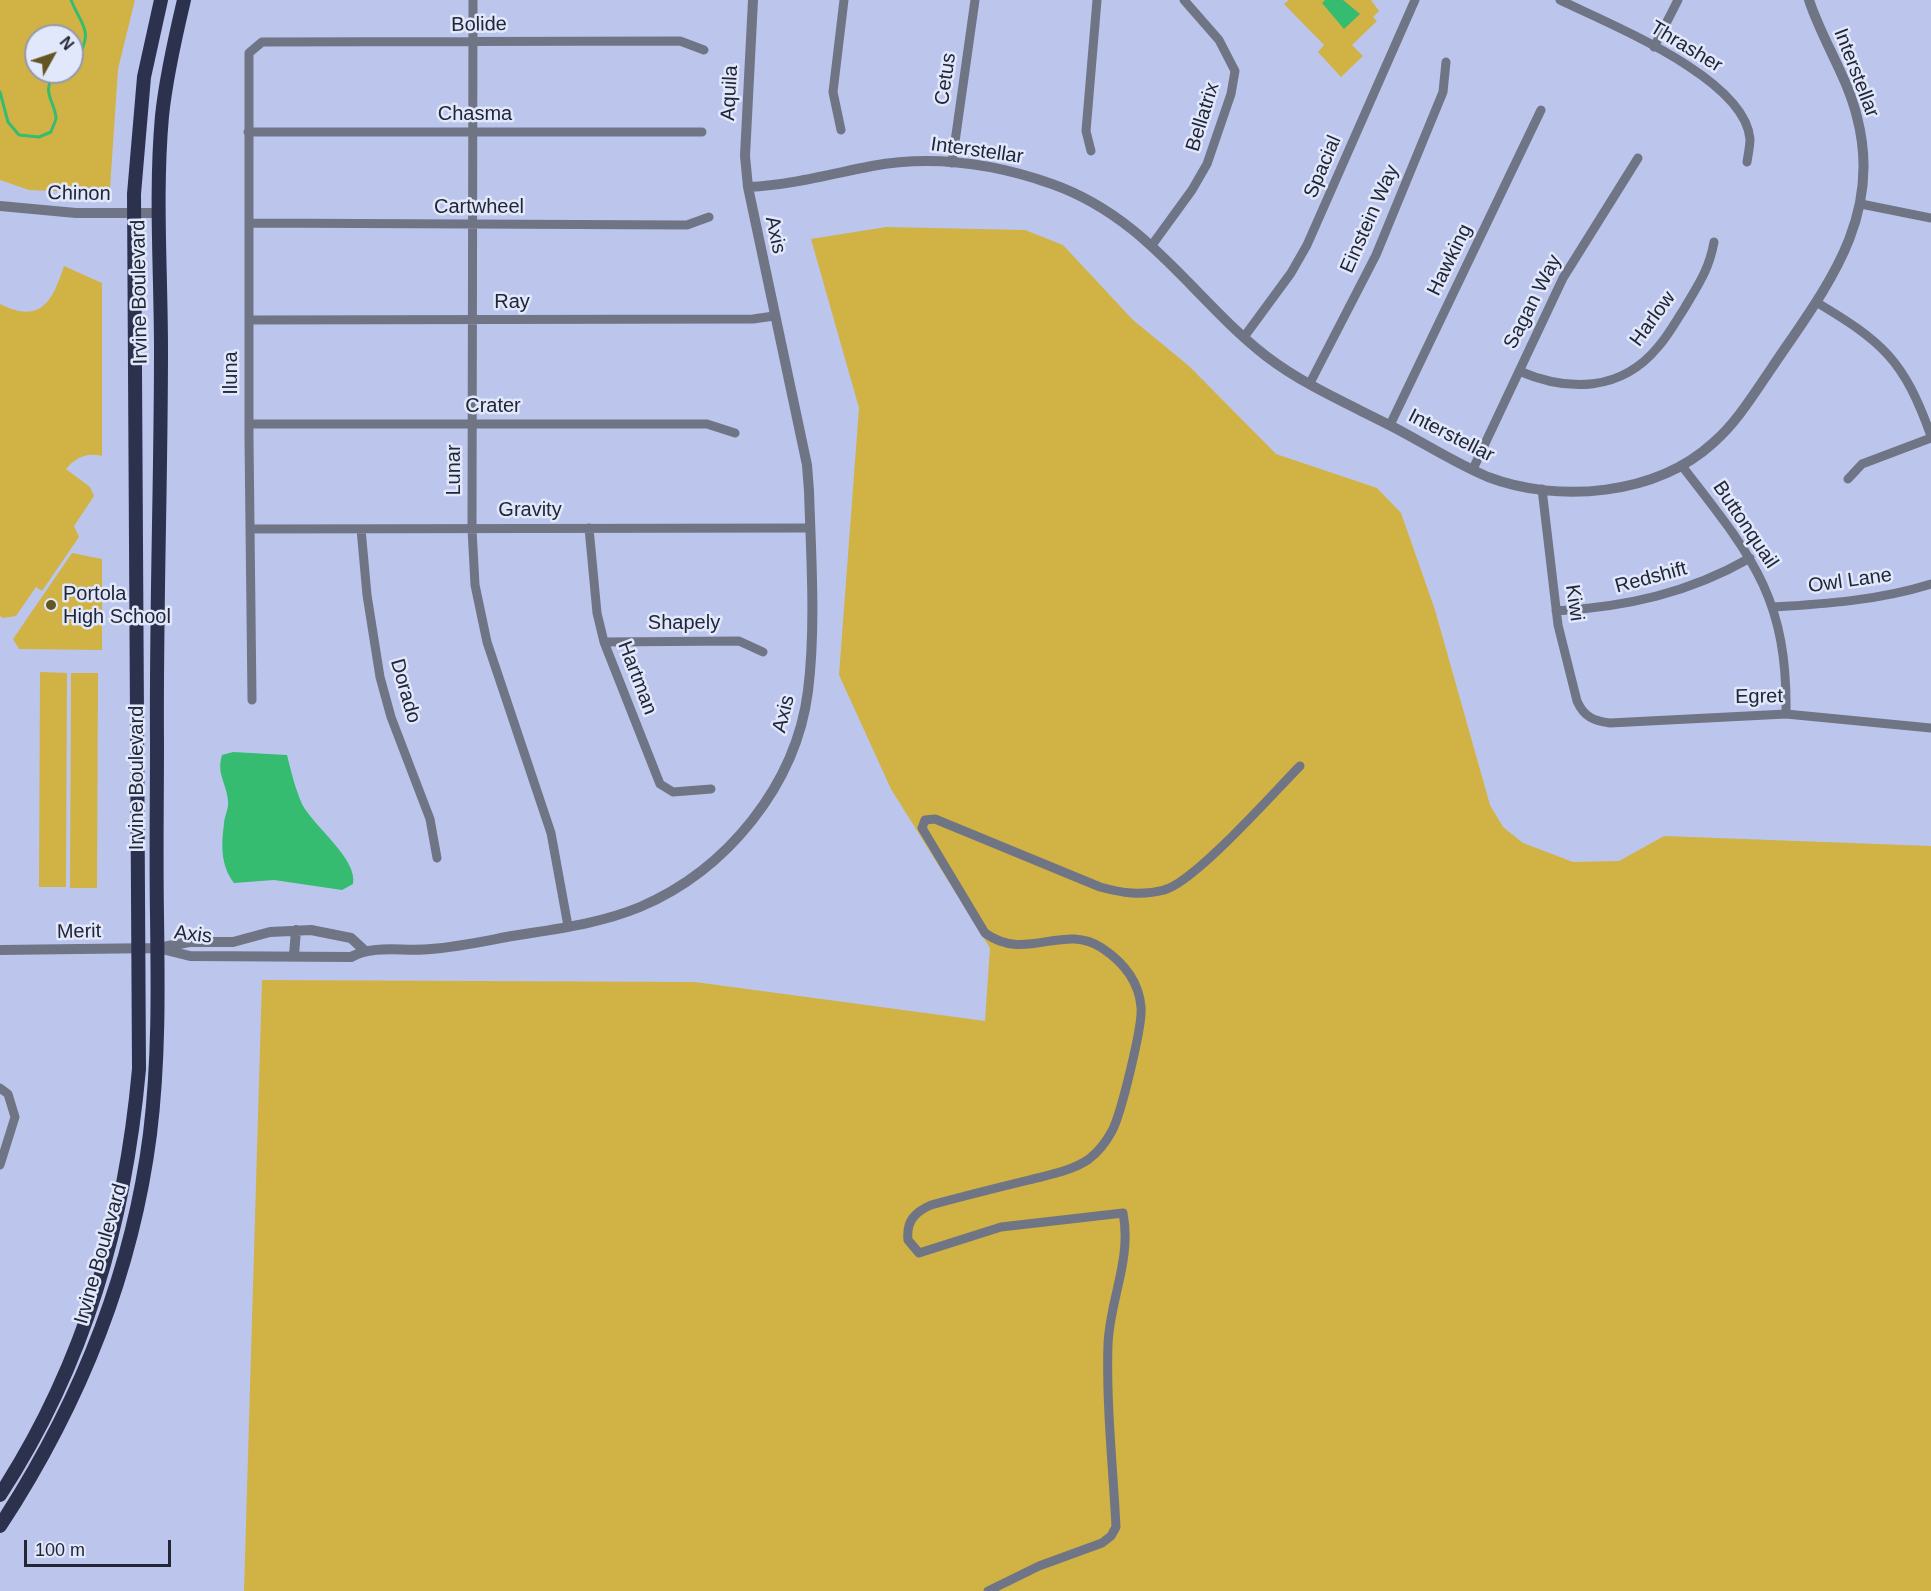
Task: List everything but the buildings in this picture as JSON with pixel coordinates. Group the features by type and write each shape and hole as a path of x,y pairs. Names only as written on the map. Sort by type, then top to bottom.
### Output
{"main road":[{"name":"Irvine Boulevard","path":"0,1495 33,1440 74,1355 90,1311 116,1223 127,1170 139,1069 134,213 138,132 144,77 161,0"},
{"name":"Irvine Boulevard","path":"0,1526 37,1468 75,1393 105,1321 130,1238 150,1131 157,1051 158,948 157,636 161,352 158,213 163,110 184,0"}],"street":[{"name":"Lunar","path":"473,0 472,529 475,585 487,642 551,833 568,926"},
{"name":"Aquila","path":"748,187 745,156 753,0"},
{"path":"842,130 833,92 844,0"},
{"name":"Cetus","path":"952,163 975,0"},
{"path":"1091,151 1086,131 1097,0"},
{"name":"Bellatrix","path":"1152,245 1192,190 1207,164 1230,94 1235,71 1219,40 1184,0"},
{"name":"Spacial","path":"1244,337 1291,273 1307,245 1415,0"},
{"name":"Thrasher","path":"1560,0 1654,47 1710,80 1727,96 1740,115 1750,138 1747,162"},
{"path":"1654,47 1678,0"},
{"name":"Interstellar","path":"748,187 807,181 900,162 952,163 994,168 1056,185 1103,210 1152,245 1244,337 1282,367 1310,383 1473,469 1510,483 1542,489 1591,490 1625,486 1682,466 1710,446 1736,421 1816,302 1845,254 1861,204 1864,178 1858,117 1809,0"},
{"name":"Bolide","path":"254,46 262,42 680,41 704,50"},
{"name":"Iluna","path":"252,700 248,132 249,53 254,46"},
{"name":"Einstein Way","path":"1310,383 1376,255 1443,92 1446,62"},
{"name":"Hawking","path":"1390,425 1541,110"},
{"name":"Chasma","path":"248,132 702,132"},
{"name":"Sagan Way","path":"1473,469 1563,278 1638,158"},
{"name":"Axis","path":"158,948 190,956 294,955 311,959 351,957 364,950 430,950 568,926 640,907 683,884 742,833 772,791 796,742 808,691 810,528 807,465 748,187"},
{"path":"1861,204 1931,218"},
{"name":"Chinon","path":"0,206 37,211 158,213"},
{"name":"Cartwheel","path":"249,223 687,225 709,217"},
{"name":"Harlow","path":"1519,371 1565,386 1591,384 1618,377 1640,365 1659,347 1709,267 1714,242"},
{"path":"1816,302 1863,330 1888,354 1908,382 1931,437 1862,464 1848,478"},
{"name":"Ray","path":"249,320 753,319 774,316"},
{"name":"Crater","path":"249,424 707,424 735,434"},
{"name":"Buttonquail","path":"1682,466 1750,558 1773,607 1781,634 1785,661 1786,714"},
{"name":"Kiwi","path":"1542,489 1556,611 1577,701 1581,711 1588,717"},
{"name":"Hartman","path":"589,528 597,613 604,642 660,784 673,792 711,789"},
{"name":"Gravity","path":"249,529 810,528"},
{"name":"Dorado","path":"361,529 372,639 391,717 430,819 437,858"},
{"name":"Redshift","path":"1556,611 1602,609 1673,593 1698,585 1750,558"},
{"name":"Owl Lane","path":"1773,607 1866,599 1905,592 1931,584"},
{"name":"Shapely","path":"604,642 739,641 763,652"},
{"name":"Egret","path":"1588,717 1610,723 1786,714 1931,728"},
{"path":"988,1591 1039,1566 1102,1543 1111,1536 1116,1527 1108,1342 1125,1263 1126,1231 1123,1213 1001,1227 920,1253 908,1240 912,1217 917,1211 932,1205 1061,1171 1087,1160 1098,1151 1113,1129 1141,1025 1141,1006 1134,982 1120,963 1101,947 1085,940 1068,938 1010,945 985,933 922,828 925,820 935,819 1100,887 1127,894 1164,891 1190,876 1300,766"},
{"name":"Axis","path":"158,948 189,942 233,942 270,932 296,930 329,932 344,936 355,940 364,950"},
{"path":"294,955 296,930"},
{"name":"Merit","path":"0,950 158,948"},
{"path":"0,1088 8,1094 15,1117 0,1165"}],"shaded area":[{"path":"0,0 135,0 118,69 110,188 103,193 29,190 0,180"},
{"path":"1289,0 1371,0 1379,11 1373,17 1377,21 1352,45 1363,56 1341,77 1318,52 1324,45 1284,4"},
{"path":"1325,0 1343,0 1360,14 1344,29 1322,3"},
{"path":"886,227 1025,230 1063,245 1133,320 1189,366 1276,454 1377,488 1401,513 1435,610 1490,805 1503,827 1523,843 1573,862 1619,861 1664,836 1931,846 1931,1591 244,1591 262,980 695,982 985,1021 990,948 891,789 839,675 859,408 811,239"},
{"path":"64,266 102,283 102,456 82,457 66,469 90,487 94,496 74,526 79,537 42,591 36,587 16,616 3,618 0,616 0,304 14,310 35,311 49,300"},
{"path":"72,553 102,559 102,650 19,649 13,639"},
{"path":"40,672 67,673 66,887 39,887"},
{"path":"71,673 98,673 97,888 70,888"},
{"path":"233,752 287,755 302,804 349,864 353,874 353,884 342,890 274,880 234,883 224,863 222,848 228,804 220,768 222,755"}],"waterway":[{"path":"71,0 82,24"},
{"path":"84,29 84,44"},
{"path":"0,92 8,122 19,135 39,137 51,132 56,119 49,96 50,84"}],"place":[{"name":"Portola High School","path":"51,605"}]}
